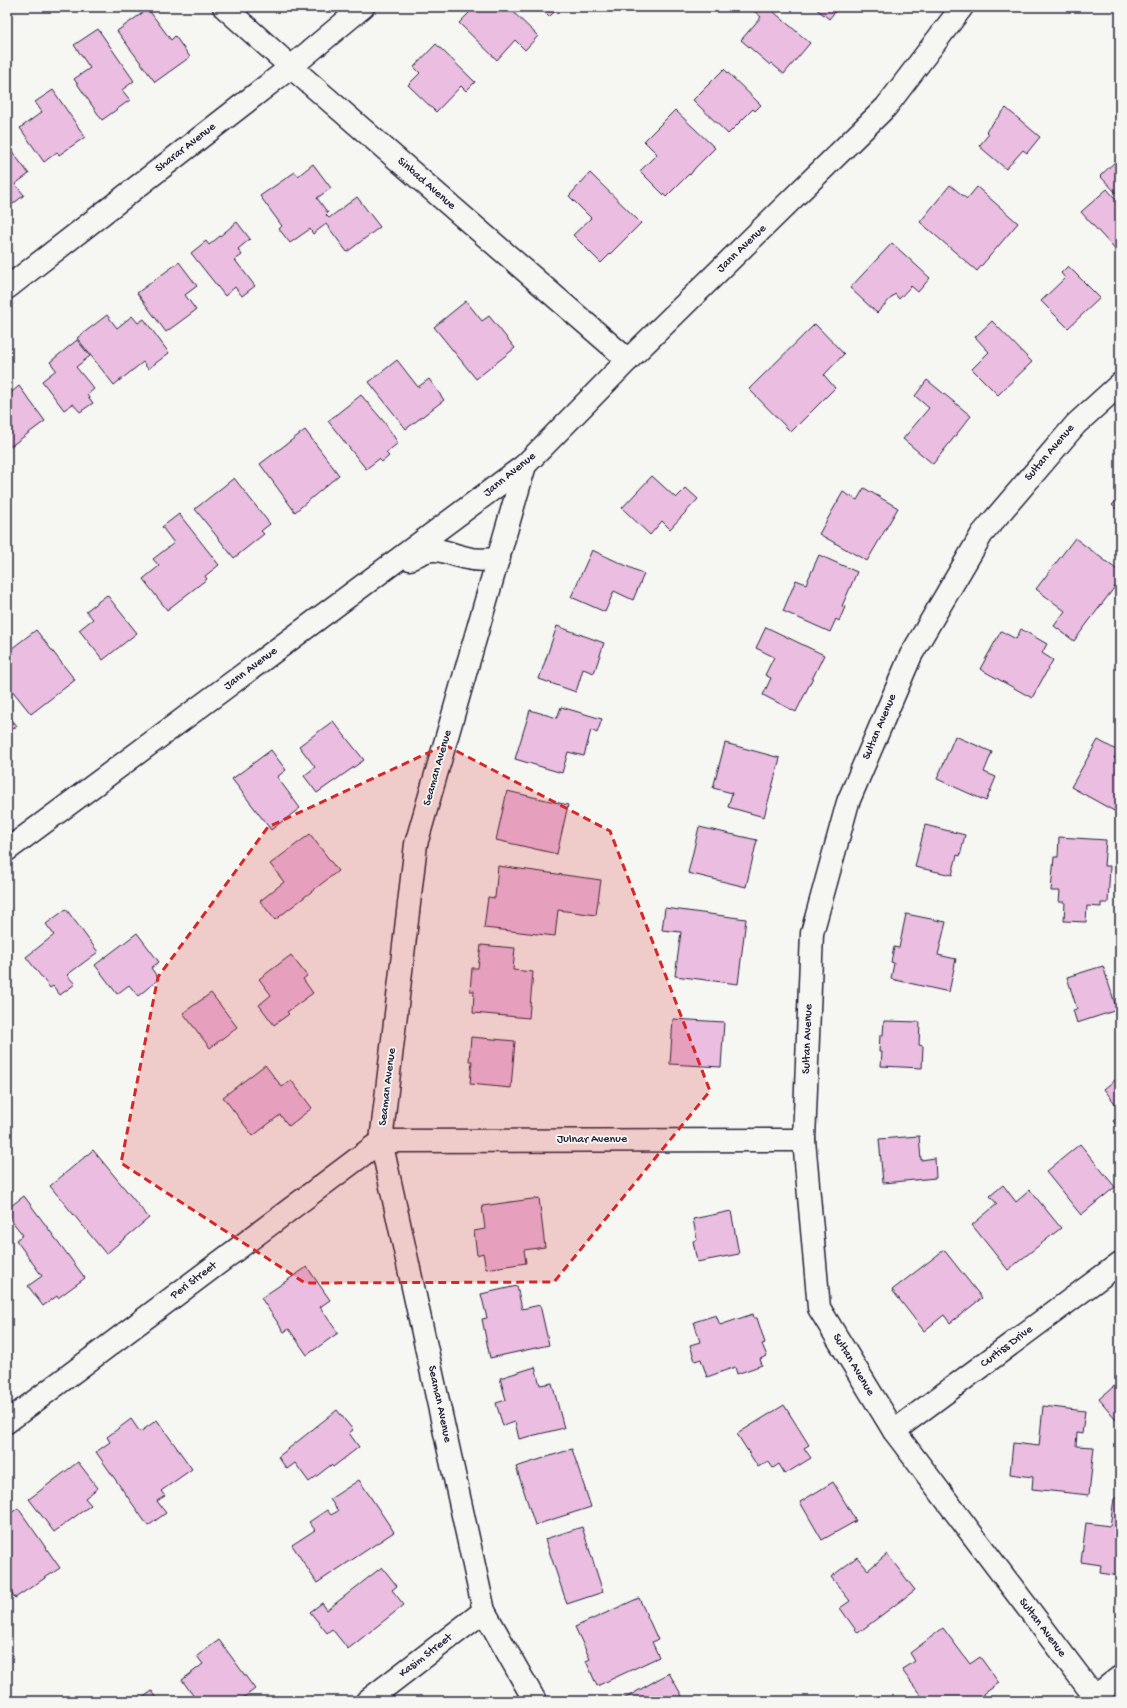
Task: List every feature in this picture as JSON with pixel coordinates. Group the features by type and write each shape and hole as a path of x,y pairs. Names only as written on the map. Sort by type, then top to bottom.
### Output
{"street":[{"name":"Sinbad Avenue","path":"224,7 628,360"},
{"name":"Sharar Avenue","path":"7,288 291,67 363,7"},
{"name":"Jann Avenue","path":"7,850 525,465 628,360 886,107 962,7"},
{"name":"Sultan Avenue","path":"1093,1700 894,1431 819,1308 804,1140 812,933 848,802 911,655 982,534 1076,424 1120,384"},
{"name":"Seaman Avenue","path":"525,465 416,844 381,1141 484,1610 535,1701"},
{"path":"493,489 502,491 509,495 513,506"},
{"path":"457,516 454,528 458,548 476,568 482,581 486,603"},
{"path":"358,589 415,556 430,550 441,549 467,558 480,560 499,558"},
{"name":"Julnar Avenue","path":"381,1141 804,1140"},
{"name":"Peri Street","path":"7,1422 381,1141"},
{"name":"Curtiss Drive","path":"894,1431 1120,1263"},
{"name":"Kasim Street","path":"367,1701 484,1610"},
{"path":"1093,1700 1120,1677"}],"highlighted area":[{"path":"445,745 610,831 710,1091 554,1282 305,1283 121,1163 158,977 268,827"}],"building":[{"path":"475,7 508,7 538,36 525,50 515,40 497,60 459,23"},
{"path":"539,7 559,7 549,17"},
{"path":"756,7 768,7 810,43 784,74 771,63 770,65 741,40 761,17 753,10"},
{"path":"814,7 839,7 829,19"},
{"path":"148,9 171,40 175,36 190,57 155,82 117,31"},
{"path":"98,29 134,81 122,90 130,100 102,120 74,79 90,68 74,45"},
{"path":"436,44 475,82 466,91 461,86 436,112 408,85 420,73 414,67"},
{"path":"724,69 761,105 755,111 753,109 728,134 693,100"},
{"path":"53,90 85,137 59,155 57,152 44,162 20,128 42,112 35,102"},
{"path":"1006,108 1040,137 1027,153 1023,150 1006,169 979,146 989,134 986,131"},
{"path":"675,110 715,148 690,175 689,174 666,197 640,171 657,154 644,141"},
{"path":"11,150 29,174 15,184 24,195 13,204 7,197 7,152"},
{"path":"1118,159 1120,161 1120,197 1100,176"},
{"path":"313,164 331,188 317,198 328,213 326,215 329,218 357,197 380,227 347,252 326,224 313,234 310,229 290,243 279,229 282,226 260,196 295,172 298,176"},
{"path":"590,173 641,223 601,263 573,235 591,218 569,196"},
{"path":"950,185 967,199 977,187 1018,223 977,271 920,222"},
{"path":"1107,189 1120,204 1120,255 1081,212"},
{"path":"237,222 250,239 238,249 242,255 235,260 255,286 242,296 235,287 225,296 191,253 206,241 209,245"},
{"path":"892,243 930,278 918,292 911,286 899,299 895,294 877,313 850,288"},
{"path":"179,262 197,286 185,295 196,310 166,332 137,293"},
{"path":"1068,266 1100,298 1068,328 1041,301 1065,278 1061,273"},
{"path":"466,301 482,321 489,316 515,348 476,379 434,327"},
{"path":"107,315 117,328 132,316 138,323 144,319 169,353 148,369 143,362 114,385 77,338"},
{"path":"992,321 1032,362 998,395 972,369 989,352 975,337"},
{"path":"815,324 844,354 824,375 835,388 791,432 749,389"},
{"path":"77,340 90,356 76,367 94,389 87,395 93,403 80,412 73,404 64,410 42,381 56,370 50,362"},
{"path":"397,360 418,387 429,379 444,400 406,429 369,382"},
{"path":"927,380 971,416 933,464 903,439 929,408 915,396"},
{"path":"19,386 45,421 7,449 7,396"},
{"path":"361,395 385,423 398,443 386,453 389,456 382,462 379,459 366,469 328,421"},
{"path":"305,430 339,475 295,512 260,464"},
{"path":"652,476 676,498 686,488 698,499 670,529 662,521 650,535 622,508"},
{"path":"234,478 270,524 261,531 264,534 234,558 195,509"},
{"path":"864,488 898,508 867,561 819,534 843,492 857,500"},
{"path":"1120,497 1120,513 1112,505"},
{"path":"179,514 219,565 205,576 207,579 167,610 143,579 159,566 153,559 174,543 162,527"},
{"path":"1075,538 1120,572 1120,580 1074,641 1054,626 1065,611 1036,589"},
{"path":"592,550 644,574 633,600 614,591 605,612 571,597"},
{"path":"819,555 857,572 842,606 845,607 839,621 836,619 830,632 783,611 796,580 806,584"},
{"path":"107,595 137,633 103,660 79,630 93,619 86,611"},
{"path":"557,626 604,643 594,673 583,669 576,692 539,679"},
{"path":"766,627 824,655 796,712 763,695 771,678 765,675 774,657 756,648"},
{"path":"1021,629 1047,644 1042,653 1053,660 1032,698 980,669 1001,631 1016,639"},
{"path":"36,630 75,680 31,714 7,684 7,667 13,663 7,655 7,652"},
{"path":"561,707 602,719 597,733 591,730 584,756 568,752 562,773 515,759 530,710 557,718"},
{"path":"7,713 17,726 7,733"},
{"path":"333,721 364,760 317,793 304,776 315,767 299,746"},
{"path":"955,736 992,752 984,772 996,777 986,801 937,779"},
{"path":"1098,740 1118,751 1114,758 1120,761 1120,805 1116,812 1071,787"},
{"path":"725,743 780,758 764,817 728,807 732,793 713,788"},
{"path":"271,750 286,770 277,777 300,808 271,830 232,779"},
{"path":"507,791 568,805 557,854 496,840"},
{"path":"925,825 965,835 960,856 957,855 952,875 915,867"},
{"path":"699,827 757,840 746,887 688,873"},
{"path":"310,834 338,871 275,920 260,901 284,882 270,864"},
{"path":"1059,837 1106,840 1104,866 1110,866 1108,903 1101,903 1101,907 1087,906 1086,922 1064,921 1065,902 1059,902 1060,891 1051,891 1054,857 1058,857"},
{"path":"498,866 601,880 596,915 558,910 555,936 484,928 488,897 495,898"},
{"path":"665,908 746,919 738,984 675,976 681,932 662,930"},
{"path":"66,909 98,952 67,975 75,984 60,995 53,986 50,988 26,957 54,935 46,924"},
{"path":"906,914 946,922 938,955 956,959 949,992 891,979 894,963 891,962 894,947 899,948"},
{"path":"137,933 159,962 151,968 159,979 138,996 129,985 117,994 95,965"},
{"path":"481,945 515,948 513,970 533,972 529,1018 473,1013 474,991 470,991 472,968 478,968"},
{"path":"291,955 307,976 303,979 313,993 287,1012 289,1014 274,1025 259,1005 271,995 259,979"},
{"path":"1103,966 1117,1010 1077,1023 1073,1010 1077,1009 1067,977"},
{"path":"211,993 237,1027 210,1048 183,1013"},
{"path":"673,1019 724,1022 721,1067 670,1064"},
{"path":"884,1021 920,1022 919,1045 923,1046 922,1068 881,1066 882,1052 879,1052 880,1035 883,1035"},
{"path":"471,1037 515,1041 511,1088 470,1084 472,1061 469,1061"},
{"path":"265,1065 282,1087 291,1080 312,1108 289,1126 280,1115 253,1136 223,1097"},
{"path":"1120,1076 1120,1110 1104,1089"},
{"path":"1120,1115 1120,1130 1113,1121"},
{"path":"919,1136 921,1160 935,1158 936,1178 883,1183 879,1139"},
{"path":"1080,1144 1115,1187 1081,1215 1046,1172"},
{"path":"93,1150 149,1218 106,1254 50,1186"},
{"path":"1003,1185 1016,1202 1030,1190 1061,1228 1008,1270 972,1225 997,1204 990,1196"},
{"path":"24,1196 85,1278 58,1298 57,1296 43,1306 28,1286 42,1276 16,1240 23,1235 7,1215 7,1209"},
{"path":"539,1198 545,1247 524,1250 526,1263 486,1269 483,1253 477,1255 474,1231 485,1229 482,1206"},
{"path":"731,1211 739,1254 697,1262 693,1241 697,1240 693,1219"},
{"path":"944,1250 982,1298 950,1323 944,1315 924,1331 892,1290"},
{"path":"307,1267 330,1300 320,1307 338,1333 307,1355 289,1329 284,1332 261,1298"},
{"path":"517,1286 522,1309 540,1305 549,1345 490,1358 482,1319 487,1318 481,1294"},
{"path":"753,1314 754,1318 757,1318 765,1343 762,1344 767,1356 760,1359 762,1365 737,1374 735,1367 707,1377 701,1359 695,1361 690,1345 700,1342 694,1322 716,1315 720,1325"},
{"path":"535,1367 540,1385 552,1383 564,1428 519,1439 515,1422 503,1426 496,1403 506,1400 500,1378"},
{"path":"1120,1370 1120,1379 1116,1374"},
{"path":"1120,1381 1120,1424 1099,1399"},
{"path":"784,1405 809,1445 804,1448 811,1458 785,1474 779,1464 773,1468 768,1461 758,1467 737,1434"},
{"path":"1043,1406 1085,1411 1082,1434 1077,1433 1076,1446 1094,1447 1089,1495 1032,1489 1033,1477 1010,1474 1013,1443 1039,1446"},
{"path":"337,1410 353,1430 349,1433 359,1447 333,1467 331,1465 309,1482 295,1463 287,1469 278,1457"},
{"path":"131,1419 140,1432 157,1420 192,1469 161,1491 165,1496 157,1501 166,1513 148,1526 96,1452 110,1442 107,1437"},
{"path":"572,1449 591,1507 535,1525 516,1467"},
{"path":"78,1462 98,1488 85,1498 91,1505 54,1532 29,1499"},
{"path":"359,1480 394,1532 317,1583 292,1545 315,1530 309,1522 327,1510 331,1515 338,1511 330,1499"},
{"path":"833,1482 856,1521 822,1540 800,1502"},
{"path":"1120,1495 1120,1576 1100,1573 1101,1565 1081,1562 1086,1523 1110,1526 1114,1499"},
{"path":"18,1508 60,1568 15,1598 7,1588 7,1516"},
{"path":"582,1527 603,1592 567,1604 545,1539"},
{"path":"887,1554 915,1590 858,1633 840,1608 850,1601 831,1577 857,1557 868,1570"},
{"path":"382,1567 397,1586 392,1590 404,1605 348,1649 332,1629 327,1633 310,1612 322,1603 327,1610"},
{"path":"639,1598 658,1640 652,1642 659,1657 597,1686 586,1661 590,1659 575,1627"},
{"path":"943,1628 970,1664 980,1657 999,1683 974,1701 925,1701 902,1670 915,1661 910,1653"},
{"path":"219,1640 255,1689 239,1701 197,1701 182,1680 203,1664 197,1656"},
{"path":"669,1673 685,1701 620,1701"},
{"path":"152,1691 159,1701 138,1701"}]}
